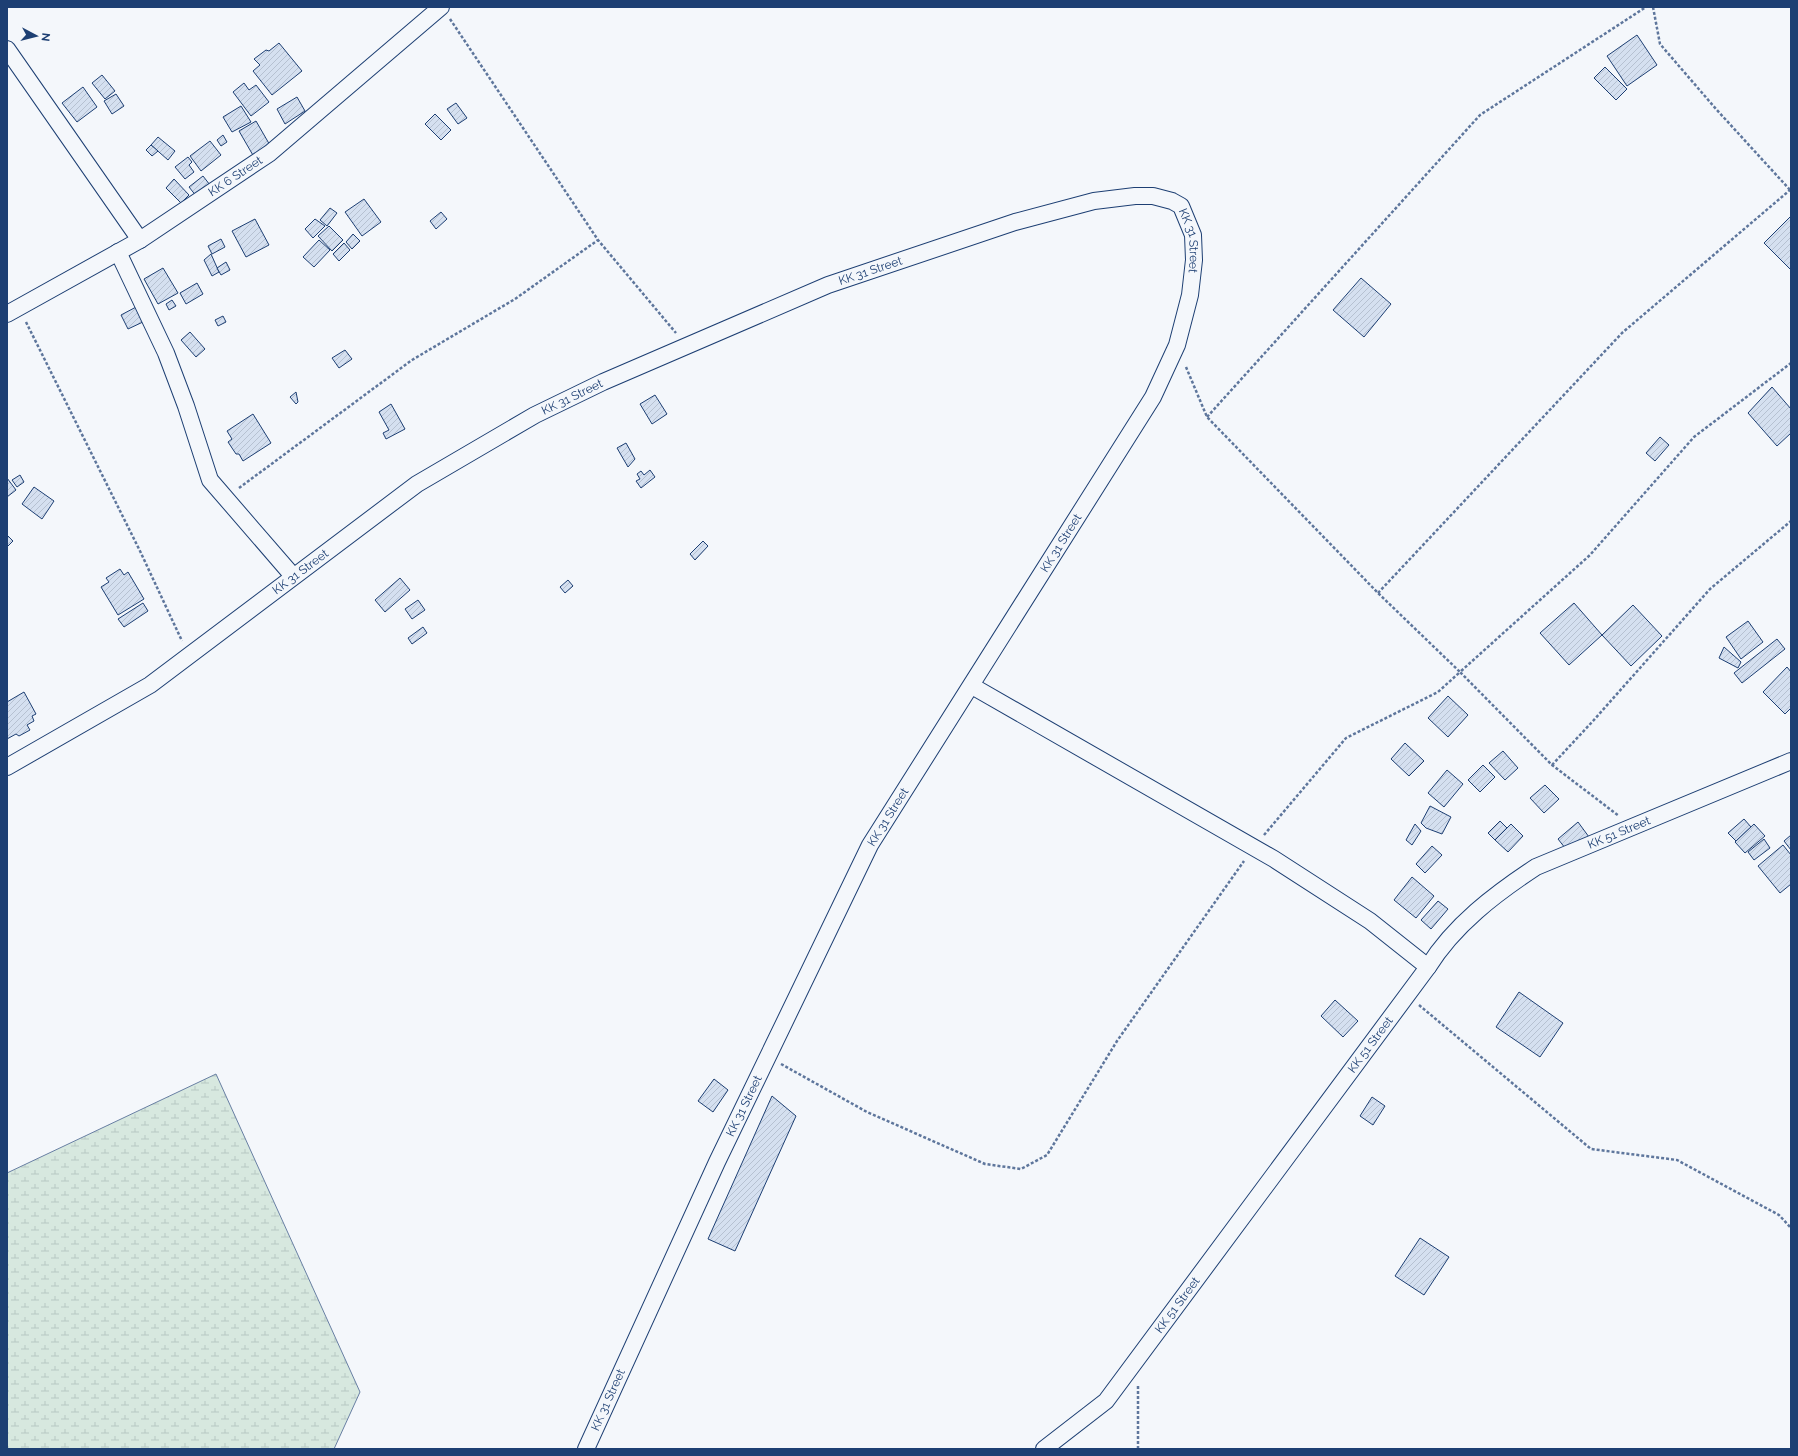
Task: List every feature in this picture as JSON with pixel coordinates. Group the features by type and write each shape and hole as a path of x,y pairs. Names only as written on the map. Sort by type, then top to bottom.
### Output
{"street":[{"name":"KK 6 Street","path":"13,311 140,240 270,153 444,10"},
{"path":"7,49 140,240"},
{"name":"KK 31 Street","path":"7,767 150,685 417,484 535,415 603,382 828,285 1015,222 1094,201 1135,196 1153,196 1172,201 1181,206 1193,235 1194,260 1190,295 1177,345 1153,397 972,686 870,845 717,1162 586,1449"},
{"path":"118,252 166,353 186,406 210,480 293,576"},
{"path":"972,686 1274,859 1370,921 1428,967"},
{"name":"KK 51 Street","path":"1044,1449 1106,1401 1428,967 1438,950 1472,914 1507,886 1536,867 1791,761"}],"path":[{"path":"1207,418 1480,115 1646,7"},
{"path":"1378,593 1622,333 1791,191 1716,109 1660,44 1653,7"},
{"path":"444,10 598,240 687,346"},
{"path":"225,498 412,360 514,299 598,240"},
{"path":"13,311 140,550 188,656"},
{"path":"1177,345 1207,418 1378,593 1460,672 1552,765 1633,827"},
{"path":"768,1056 867,1112 985,1164 1021,1168 1047,1155 1117,1041 1253,847 1346,738 1438,692 1509,626 1590,555 1694,438 1791,363"},
{"path":"1552,765 1710,589 1791,521"},
{"path":"1407,994 1591,1149 1677,1160 1779,1215 1791,1228"},
{"path":"1138,1358 1138,1449"}],"green space":[{"path":"216,1074 360,1392 334,1449 7,1449 7,1173"}],"building":[{"path":"1637,35 1657,65 1627,86 1607,56"},
{"path":"279,43 302,71 272,95 253,71 260,65 254,59 266,50 269,51"},
{"path":"1605,67 1627,89 1616,100 1594,78"},
{"path":"102,75 115,91 105,99 92,83"},
{"path":"244,83 249,90 256,85 269,102 251,116 233,92"},
{"path":"83,87 97,107 77,122 62,103"},
{"path":"116,94 124,106 112,114 104,101"},
{"path":"297,97 305,111 285,124 277,109"},
{"path":"456,103 467,118 458,124 447,109"},
{"path":"241,106 251,122 232,132 223,117"},
{"path":"435,114 451,130 441,140 425,124"},
{"path":"256,121 271,147 254,157 239,131"},
{"path":"223,135 227,142 221,146 217,140"},
{"path":"158,137 175,151 168,160 151,145"},
{"path":"210,141 221,155 201,171 190,156"},
{"path":"151,145 158,151 152,156 146,150"},
{"path":"188,157 192,162 189,165 194,172 185,179 175,167"},
{"path":"203,176 217,194 197,197 189,187"},
{"path":"174,179 189,195 181,203 166,188"},
{"path":"364,199 381,222 362,236 345,212"},
{"path":"330,208 337,213 327,226 320,220"},
{"path":"441,212 447,219 436,229 430,221"},
{"path":"1791,216 1791,270 1764,243"},
{"path":"255,219 269,245 246,257 232,231"},
{"path":"315,219 325,226 313,238 305,229"},
{"path":"329,226 343,240 332,251 318,236"},
{"path":"353,234 360,241 352,249 346,242"},
{"path":"221,239 225,247 212,254 208,246"},
{"path":"319,240 330,250 314,267 303,257"},
{"path":"344,243 350,250 339,261 333,254"},
{"path":"211,254 219,272 212,276 204,260"},
{"path":"226,262 230,270 221,275 217,268"},
{"path":"163,268 178,293 158,304 144,279"},
{"path":"1361,278 1391,304 1364,337 1333,310"},
{"path":"197,283 203,294 186,304 180,293"},
{"path":"172,300 176,306 169,310 166,304"},
{"path":"138,306 145,321 128,329 121,315"},
{"path":"223,316 226,322 218,326 215,320"},
{"path":"190,332 205,349 196,357 181,340"},
{"path":"345,350 352,359 339,368 332,358"},
{"path":"1772,387 1791,409 1791,433 1777,446 1748,413"},
{"path":"296,392 298,402 296,404 290,397"},
{"path":"655,395 667,414 652,424 640,404"},
{"path":"391,404 405,429 386,439 383,433 389,430 379,412"},
{"path":"253,414 271,443 243,461 228,442 232,439 227,431"},
{"path":"1660,437 1669,445 1655,461 1646,453"},
{"path":"626,443 635,459 628,467 617,448"},
{"path":"650,470 655,477 641,488 636,481 640,479 637,474 641,471 644,475"},
{"path":"20,475 24,482 17,487 12,480"},
{"path":"7,478 16,490 7,497"},
{"path":"34,487 54,501 42,519 22,504"},
{"path":"7,535 13,541 7,547"},
{"path":"703,541 708,546 695,560 690,554"},
{"path":"120,569 124,575 128,572 144,599 118,615 101,587 109,582 106,578"},
{"path":"400,578 410,590 385,612 375,600"},
{"path":"568,580 573,586 565,593 560,587"},
{"path":"418,600 425,610 412,619 405,609"},
{"path":"143,603 148,611 124,627 118,619"},
{"path":"1574,603 1602,635 1569,665 1540,633"},
{"path":"1633,605 1662,636 1631,666 1602,635"},
{"path":"1748,621 1763,642 1741,659 1726,637"},
{"path":"423,627 427,633 412,644 408,638"},
{"path":"1777,639 1785,649 1742,683 1734,673"},
{"path":"1724,647 1741,662 1738,668 1719,658"},
{"path":"1787,667 1791,672 1791,708 1785,714 1763,692"},
{"path":"24,692 36,714 32,716 34,721 27,725 30,730 19,736 16,734 7,739 7,702"},
{"path":"1448,696 1468,715 1448,737 1428,718"},
{"path":"1405,743 1424,761 1409,776 1391,759"},
{"path":"1503,751 1518,768 1505,780 1489,763"},
{"path":"1483,765 1495,777 1480,792 1468,780"},
{"path":"1447,770 1463,784 1444,807 1428,793"},
{"path":"1545,785 1559,799 1544,813 1530,798"},
{"path":"1430,806 1451,817 1442,834 1426,828 1421,823"},
{"path":"1744,819 1751,827 1736,841 1728,833"},
{"path":"1500,821 1507,828 1495,840 1488,833"},
{"path":"1578,822 1589,837 1569,853 1558,839"},
{"path":"1415,824 1421,831 1412,845 1406,840"},
{"path":"1511,824 1523,836 1508,852 1495,840"},
{"path":"1754,824 1765,836 1745,853 1735,842"},
{"path":"1791,835 1791,850 1784,841"},
{"path":"1764,839 1770,848 1754,860 1748,852"},
{"path":"1783,845 1791,855 1791,884 1780,893 1758,866"},
{"path":"1432,846 1442,855 1425,873 1416,864"},
{"path":"1412,877 1434,896 1416,918 1394,900"},
{"path":"1438,901 1448,909 1431,929 1421,920"},
{"path":"1519,992 1563,1023 1540,1057 1496,1027"},
{"path":"1335,1000 1358,1021 1343,1037 1321,1016"},
{"path":"714,1079 728,1090 713,1112 698,1101"},
{"path":"772,1096 796,1116 735,1251 708,1239"},
{"path":"1372,1097 1385,1106 1373,1125 1360,1116"},
{"path":"1420,1238 1449,1257 1424,1295 1395,1276"}]}
